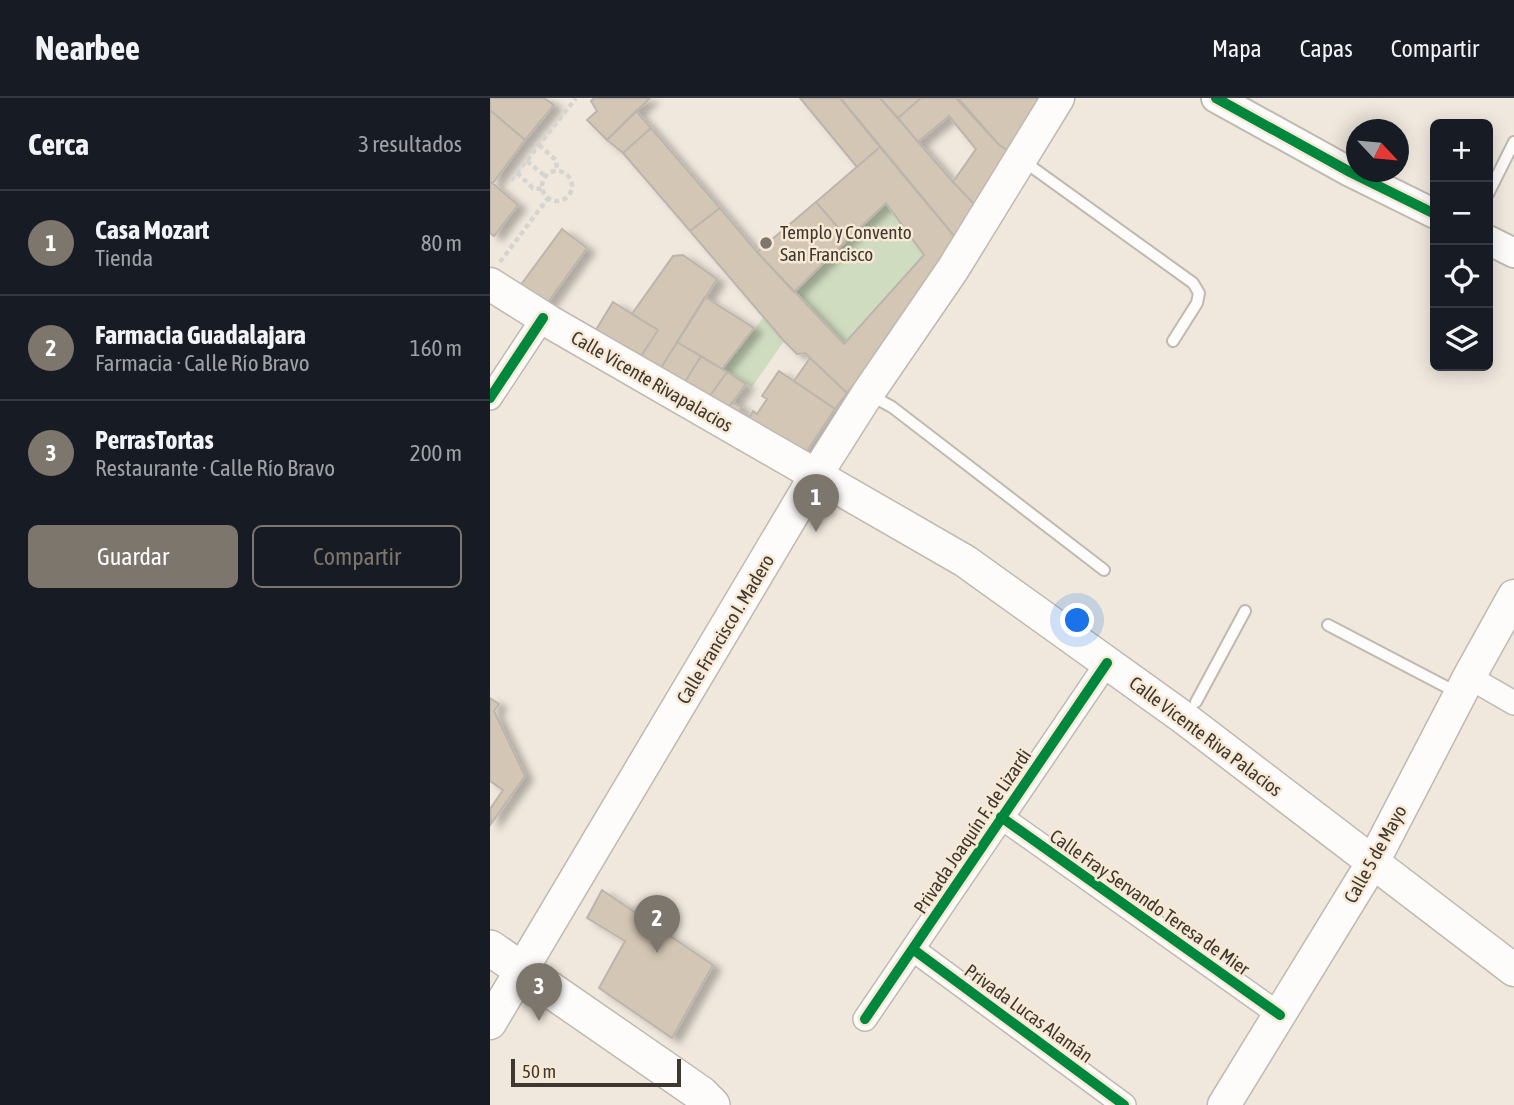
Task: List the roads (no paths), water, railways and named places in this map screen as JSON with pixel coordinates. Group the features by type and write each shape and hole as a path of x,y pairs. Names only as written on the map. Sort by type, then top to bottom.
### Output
{"main road":[{"name":"Calle Francisco I. Madero","path":"490,1023 816,475 868,393 953,270 1058,98"},
{"name":"Calle Vicente Rivapalacios","path":"495,274 543,318 816,475"},
{"name":"Calle Vicente Riva Palacios","path":"816,475 965,561 1107,663 1190,710 1373,862 1514,970"},
{"name":"Calle 5 de Mayo","path":"1224,1105 1373,862 1514,596"},
{"path":"490,948 701,1094 712,1105"}],"street":[{"path":"1216,98 1350,172 1430,212"},
{"path":"1493,242 1514,253"},
{"path":"490,398 543,318"},
{"name":"Privada Joaquín F. de Lizardi","path":"865,1019 1107,663"},
{"path":"1465,685 1514,702"},
{"name":"Calle Fray Servando Teresa de Mier","path":"1001,817 1280,1015"},
{"name":"Privada Lucas Alamán","path":"914,950 1124,1105"}],"lane":[{"path":"1493,184 1514,142"},
{"path":"1019,158 1193,283 1199,293 1197,303 1173,341"},
{"path":"868,393 892,407 1104,569"},
{"path":"1190,710 1245,611"},
{"path":"1328,625 1465,685"}],"place":[{"name":"Templo y Convento San Francisco","path":"766,243"},
{"name":"Casa Mozart","path":"816,532"},
{"name":"Farmacia Guadalajara","path":"657,953"},
{"name":"PerrasTortas","path":"539,1021"}]}
